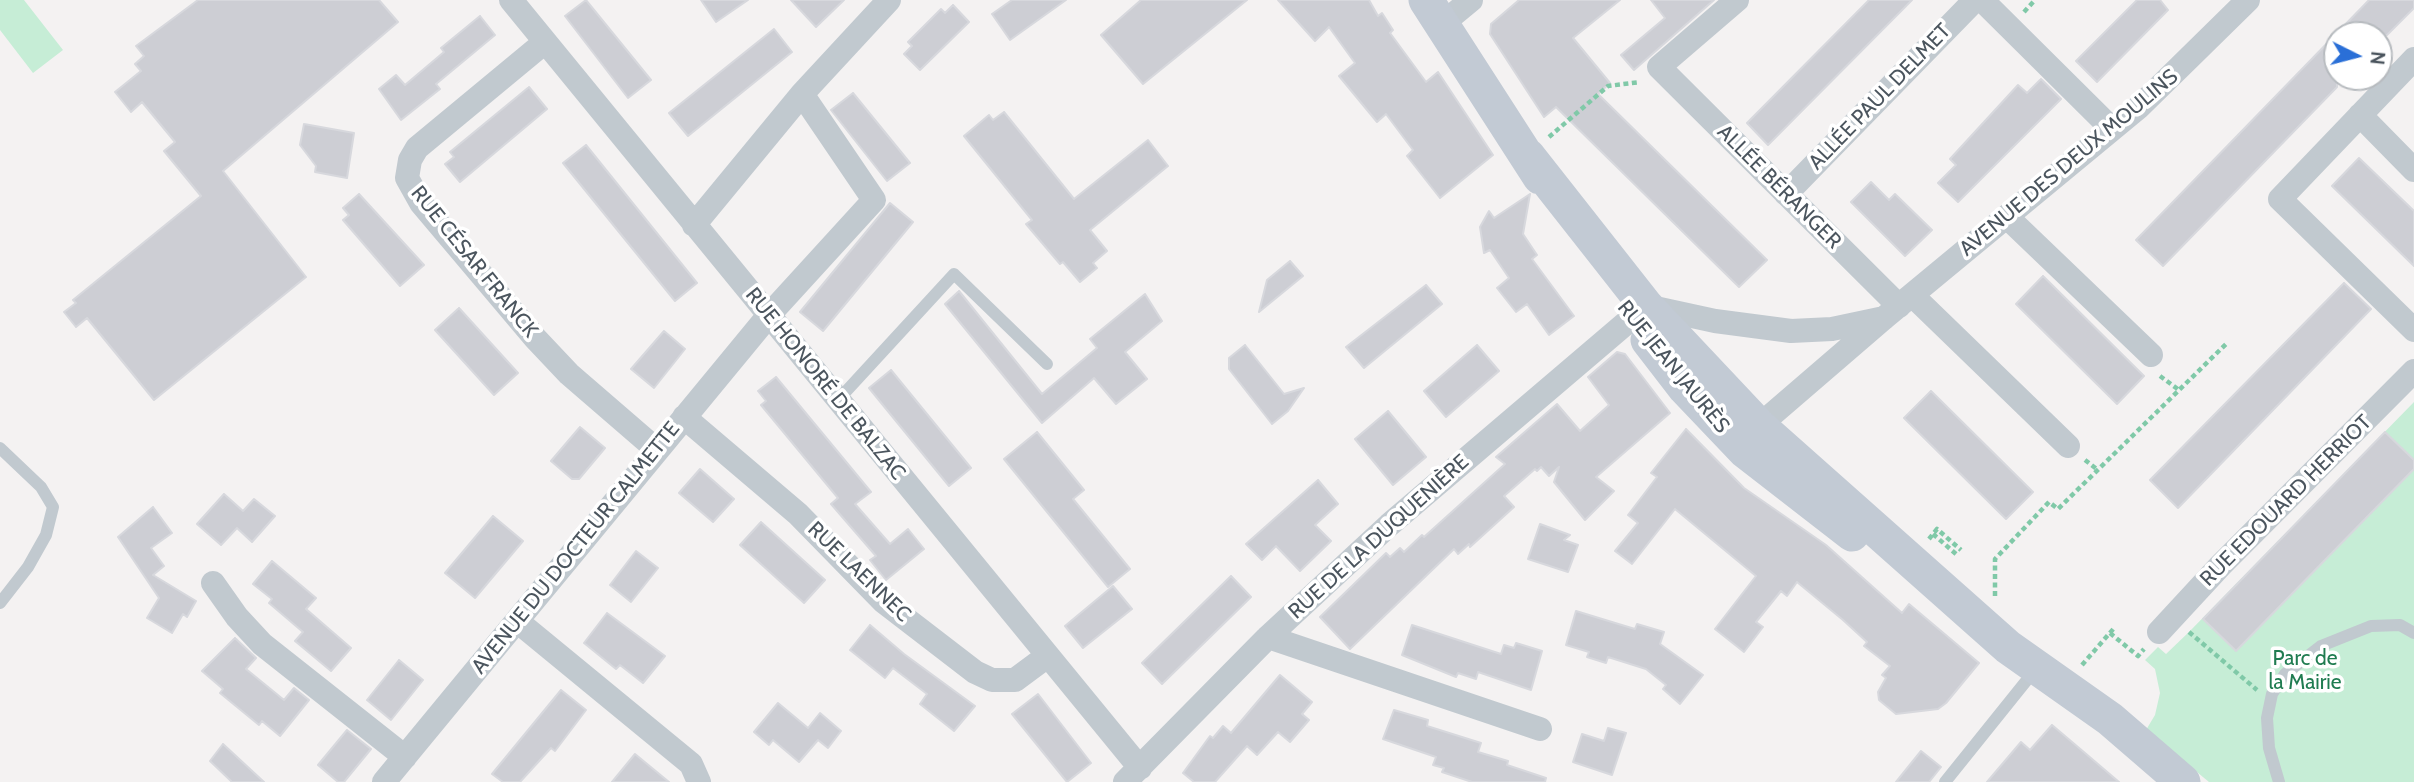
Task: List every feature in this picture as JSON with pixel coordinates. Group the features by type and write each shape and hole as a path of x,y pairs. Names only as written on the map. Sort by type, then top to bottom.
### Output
{"main road":[{"name":"RUE JEAN JAURÈS","path":"1434,12 1528,156 1584,249 1638,311 1685,387 1933,582 2034,671 2110,719 2183,782"},
{"name":"RUE JEAN JAURÈS","path":"2034,671 2054,700 2149,782"}],"street":[{"name":"RUE HONORÉ DE BALZAC","path":"511,0 839,399 1046,657 1135,777"},
{"path":"694,225 802,94 889,0"},
{"path":"1434,12 1471,0"},
{"path":"1659,67 1737,0"},
{"name":"ALLÉE PAUL DELMET","path":"1786,194 1975,0"},
{"path":"1982,0 2112,129"},
{"name":"AVENUE DES DEUX MOULINS","path":"1748,435 2157,91 2248,0"},
{"name":"RUE CÉSAR FRANCK","path":"545,42 417,148 410,160 407,178 421,203 544,348 569,374 657,450"},
{"path":"2414,59 2280,199 2414,330"},
{"name":"ALLÉE BÉRANGER","path":"1659,67 1898,307 2068,446"},
{"name":"AVENUE DU DOCTEUR CALMETTE","path":"384,782 769,315 874,200 802,94"},
{"path":"2360,115 2414,170"},
{"path":"2007,217 2151,355"},
{"name":"AVENUE DES DEUX MOULINS","path":"1638,311 1791,331 1832,328 1898,307"},
{"name":"RUE DE LA DUQUENIÈRE","path":"1135,777 1268,638 1389,525 1638,311"},
{"name":"RUE EDOUARD HERRIOT","path":"2159,632 2220,566 2414,371"},
{"name":"RUE LAENNEC","path":"684,417 798,514 884,602 975,672 992,680 1015,680 1046,657"},
{"path":"213,583 262,643 405,757"},
{"path":"517,621 691,764 699,782"},
{"path":"1268,638 1539,729"}],"lane":[{"path":"839,399 954,274 1047,364"},
{"path":"0,448 41,488 53,507 46,535 28,567 0,603"},
{"path":"2280,782 2269,748 2267,718 2272,694 2286,674 2321,646 2371,626 2400,625 2414,633"},
{"path":"1945,782 2034,671"}],"path":[{"path":"1528,156 1608,86 1639,82 1659,67"},
{"path":"2004,603 1994,595 1995,559 2049,502 2057,509 2225,344"},
{"path":"1933,534 1956,554"},
{"path":"1944,534 1961,550"},
{"path":"2072,658 2082,666 2115,627"},
{"path":"2110,633 2138,656 2159,632"},
{"path":"2189,632 2270,702"}],"green space":[{"path":"0,0 24,0 63,50 33,73 0,30"},
{"name":"Parc de la Mairie","path":"2414,402 2414,782 2209,782 2146,730 2155,715 2160,693 2155,669 2145,660 2158,647 2166,654 2189,632"}],"building":[{"path":"198,0 379,0 398,22 223,171 306,277 154,400 87,318 76,327 64,312 76,303 73,300 201,196 164,151 175,142 142,102 131,112 115,92 141,71 135,64 144,56 136,46"},
{"path":"586,0 651,80 628,98 565,16"},
{"path":"701,0 748,0 716,22"},
{"path":"791,0 844,0 816,27"},
{"path":"1012,0 1066,0 1010,40 992,14"},
{"path":"1141,0 1247,0 1143,84 1101,35"},
{"path":"1278,0 1369,0 1378,16 1382,13 1393,30 1390,33 1426,82 1438,72 1493,155 1440,198 1407,156 1413,150 1386,114 1377,122 1339,76 1355,63 1329,27 1315,41"},
{"path":"1519,0 1620,0 1573,38 1610,83 1598,94 1767,260 1739,287 1556,107 1544,117 1490,34 1491,24"},
{"path":"1651,0 1714,0 1634,70 1621,55 1665,18"},
{"path":"1869,0 1912,0 1768,145 1747,123"},
{"path":"2137,0 2160,0 2168,10 2097,82 2076,61"},
{"path":"2369,0 2414,0 2414,8 2393,29 2393,21 2349,21"},
{"path":"953,5 969,22 920,70 904,54 912,46 908,42 941,9 945,13"},
{"path":"480,16 495,35 436,84 440,89 401,120 379,89 396,75 405,85 444,52 441,48"},
{"path":"774,29 792,52 688,136 669,113"},
{"path":"2323,47 2323,91 2333,91 2163,266 2136,240"},
{"path":"2041,79 2061,99 1958,202 1938,183 1956,165 1950,159 2018,85 2027,93"},
{"path":"529,87 547,109 460,182 445,164 454,157 450,152"},
{"path":"853,93 910,163 887,181 831,110"},
{"path":"1004,112 1074,199 1148,140 1168,166 1090,230 1107,251 1093,263 1097,268 1080,282 1063,262 1060,264 1026,224 1032,220 964,136 989,115 993,120"},
{"path":"304,124 354,133 347,178 315,172 316,166 300,145"},
{"path":"586,145 697,283 675,301 563,163"},
{"path":"2359,158 2414,211 2414,266 2332,186"},
{"path":"1871,182 1889,200 1895,194 1932,230 1905,256 1851,202"},
{"path":"359,194 424,265 400,286 343,220 349,215 343,208"},
{"path":"1530,194 1523,234 1537,255 1532,259 1574,316 1549,335 1527,304 1516,312 1497,288 1509,278 1490,250 1484,253 1480,227 1489,211 1494,218"},
{"path":"890,203 913,222 823,331 800,312"},
{"path":"1290,261 1303,276 1259,312 1267,280"},
{"path":"2043,276 2144,376 2117,404 2016,304"},
{"path":"2344,283 2371,309 2178,508 2150,480"},
{"path":"1426,285 1442,304 1364,368 1346,347"},
{"path":"959,291 1042,394 1097,348 1090,339 1145,294 1162,321 1125,352 1147,379 1116,404 1094,378 1042,423 945,304"},
{"path":"459,308 518,373 494,395 435,330"},
{"path":"664,331 685,349 654,388 631,369"},
{"path":"1245,345 1284,394 1304,388 1288,411 1272,424 1229,369 1229,358"},
{"path":"1477,345 1499,371 1446,417 1424,391"},
{"path":"1617,352 1625,354 1670,413 1596,477 1614,491 1585,520 1554,482 1559,467 1549,476 1541,467 1537,471 1535,469 1504,496 1514,507 1470,547 1469,544 1458,554 1454,549 1350,649 1320,617 1386,553 1390,557 1400,548 1404,552 1422,535 1424,537 1505,464 1496,457 1557,404 1580,431 1609,405 1588,377"},
{"path":"891,370 971,468 949,486 869,388"},
{"path":"776,377 871,492 855,504 890,544 908,529 924,549 886,580 870,560 876,556 831,504 838,498 761,405 766,401 758,391"},
{"path":"1931,391 2033,492 2006,519 1904,418"},
{"path":"1388,411 1426,457 1393,485 1355,439"},
{"path":"580,427 605,448 579,479 572,479 551,461"},
{"path":"1686,429 1744,488 1826,545 1902,613 1909,604 1979,663 1946,703 1938,709 1896,714 1879,700 1878,692 1886,678 1882,675 1890,666 1864,646 1867,642 1843,620 1797,582 1787,596 1781,591 1756,622 1763,627 1744,652 1715,629 1756,576 1675,509 1632,564 1615,551 1638,523 1628,515 1657,477 1651,473"},
{"path":"1037,432 1084,490 1073,499 1130,569 1108,587 1004,459"},
{"path":"2385,432 2414,460 2414,469 2236,651 2203,619"},
{"path":"700,469 734,499 713,522 679,493"},
{"path":"1318,480 1338,504 1315,525 1331,541 1300,571 1276,546 1262,560 1246,544"},
{"path":"224,494 243,511 254,499 275,516 252,542 237,528 221,545 197,524"},
{"path":"153,507 172,533 151,548 164,566 153,575 196,601 187,617 183,614 172,633 147,618 159,598 118,537"},
{"path":"493,516 523,541 475,598 445,573"},
{"path":"761,522 825,580 804,603 740,545"},
{"path":"1540,524 1570,535 1564,540 1578,545 1568,572 1528,559"},
{"path":"636,551 658,568 631,602 610,585"},
{"path":"272,561 316,598 306,609 351,648 331,671 295,641 303,632 269,603 272,599 253,584"},
{"path":"1231,576 1251,597 1162,684 1142,663"},
{"path":"1113,586 1132,609 1083,648 1065,626"},
{"path":"1576,611 1635,629 1637,624 1664,632 1660,644 1703,675 1680,704 1663,689 1666,685 1646,669 1608,657 1606,663 1587,657 1589,652 1566,645"},
{"path":"607,613 665,656 643,683 620,665 616,669 584,643"},
{"path":"870,625 904,654 975,706 954,731 920,704 927,694 893,668 885,678 850,650"},
{"path":"1412,625 1501,654 1504,645 1514,648 1516,643 1542,651 1531,690 1478,672 1476,679 1458,673 1456,677 1402,655"},
{"path":"235,638 256,658 246,669 284,700 294,688 309,700 280,736 262,721 259,725 220,693 223,689 202,671"},
{"path":"399,660 423,680 391,720 367,700"},
{"path":"1280,675 1312,702 1302,714 1309,720 1290,742 1278,732 1257,755 1247,746 1215,782 1194,782 1183,773 1210,736 1213,738 1223,726 1231,733"},
{"path":"561,690 586,710 555,751 551,748 520,782 503,782 492,774"},
{"path":"1038,694 1091,763 1067,782 1012,714"},
{"path":"778,703 808,728 820,713 841,731 828,748 818,740 799,762 773,740 769,745 754,732"},
{"path":"1394,710 1428,720 1427,726 1481,743 1478,752 1508,761 1507,765 1546,778 1545,782 1472,782 1442,772 1444,768 1433,765 1436,757 1383,739"},
{"path":"2052,725 2119,782 1987,782 2021,742 2030,750"},
{"path":"1608,728 1626,733 1612,775 1573,762 1582,734 1604,741"},
{"path":"347,730 371,749 344,782 338,782 318,765"},
{"path":"223,744 264,782 232,782 210,761"},
{"path":"1921,751 1941,767 1929,782 1896,782"},
{"path":"635,754 669,782 612,782"}]}
